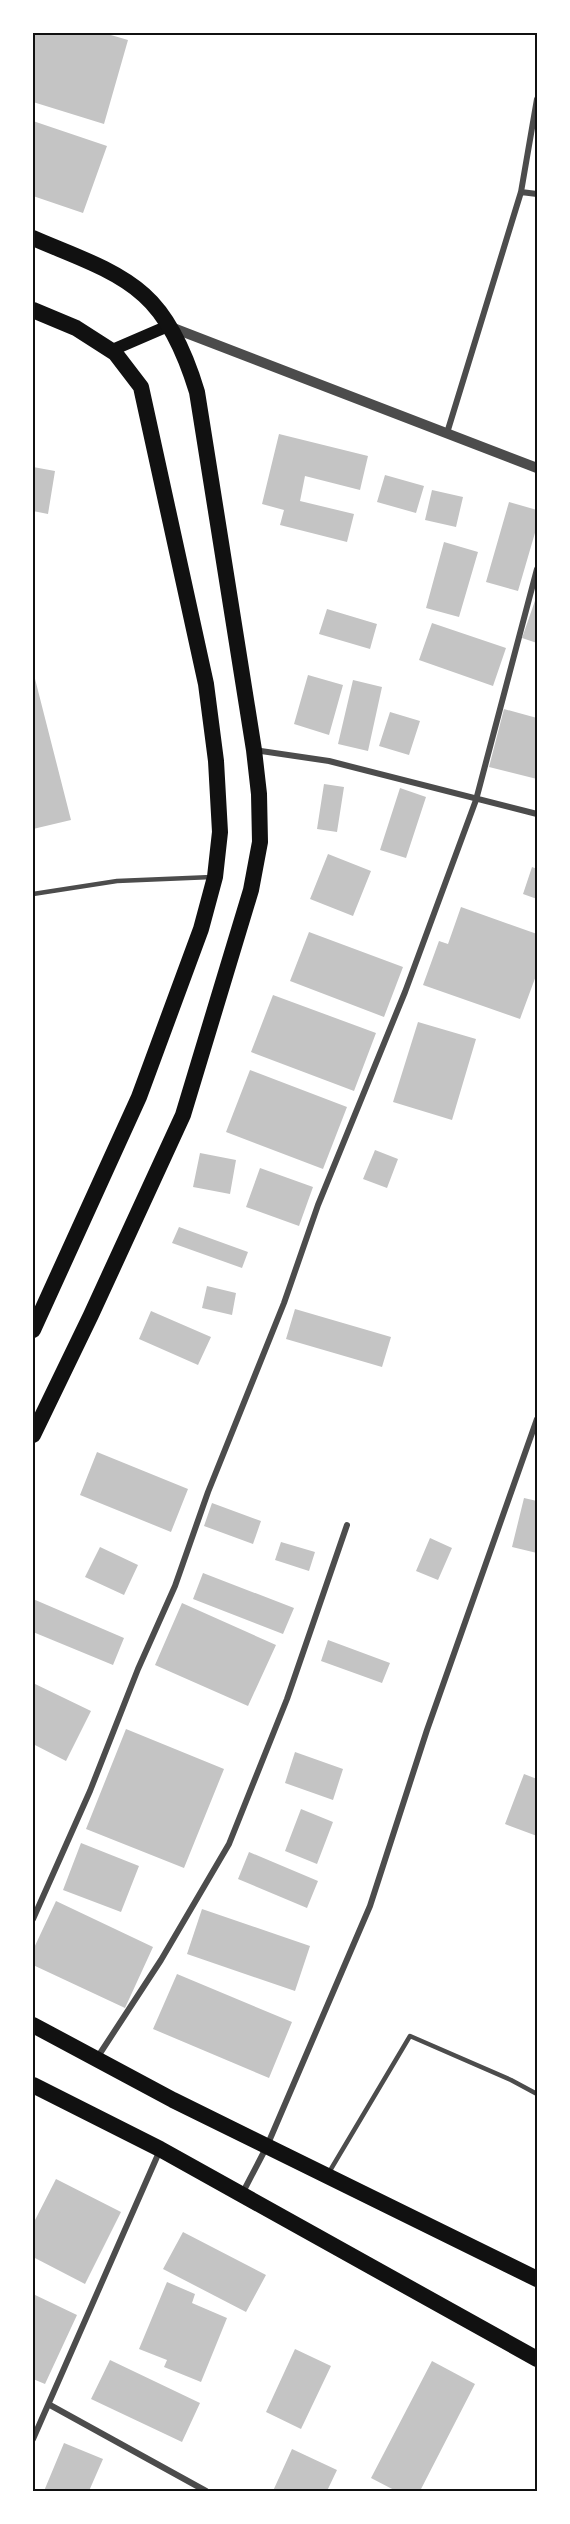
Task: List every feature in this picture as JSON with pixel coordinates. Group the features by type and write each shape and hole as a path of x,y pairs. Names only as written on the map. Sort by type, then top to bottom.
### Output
{"highway":[{"path":"33,238 116,276 145,296 168,326 187,359 196,392 254,750 259,794 260,842 251,890 183,1115 96,1305 33,1435"},
{"path":"33,310 76,328 110,351 141,387 206,684 216,761 220,832 215,877 201,929 139,1097 33,1330"},
{"path":"33,2025 173,2100 537,2279"},
{"path":"33,2085 160,2149 537,2359"}],"main road":[{"path":"110,351 168,326"}],"street":[{"path":"447,433 522,192 537,99"},
{"path":"522,192 537,194"},
{"path":"168,326 537,468"},
{"path":"33,1918 90,1791 138,1669 175,1586 208,1492 284,1303 318,1205 405,992 476,800 537,569"},
{"path":"254,750 329,761 537,814"},
{"path":"242,2194 267,2146 370,1906 427,1730 537,1419"},
{"path":"97,2058 161,1960 229,1844 288,1700 347,1525"},
{"path":"33,2439 50,2405 160,2149"},
{"path":"50,2405 206,2491"}],"lane":[{"path":"33,894 117,881 215,877"},
{"path":"327,2176 410,2036 511,2080 537,2094"}],"building":[{"path":"33,33 104,33 128,40 104,124 33,102"},
{"path":"33,121 107,146 83,213 33,196"},
{"path":"279,434 368,456 360,490 305,476 300,501 354,514 347,542 280,525 284,510 262,504"},
{"path":"33,467 55,471 48,514 33,511"},
{"path":"385,475 424,486 416,513 377,502"},
{"path":"432,490 463,497 456,527 425,520"},
{"path":"509,502 537,510 537,526 518,591 486,582"},
{"path":"444,542 478,552 459,617 426,608"},
{"path":"537,595 537,643 522,638"},
{"path":"327,609 377,624 370,649 319,634"},
{"path":"432,623 506,648 493,686 419,660"},
{"path":"33,671 71,820 33,829"},
{"path":"308,675 343,685 329,735 294,724"},
{"path":"353,680 382,687 368,751 338,744"},
{"path":"504,709 537,718 537,779 489,767"},
{"path":"390,712 420,721 409,755 379,746"},
{"path":"324,784 344,787 337,832 317,829"},
{"path":"400,788 426,797 406,858 380,850"},
{"path":"328,854 371,871 353,916 310,899"},
{"path":"532,867 537,869 537,899 523,894"},
{"path":"461,907 537,934 537,973 520,1019 423,985 439,941 448,944"},
{"path":"309,932 403,967 384,1017 290,981"},
{"path":"273,995 376,1033 354,1091 251,1052"},
{"path":"418,1022 476,1039 452,1120 393,1102"},
{"path":"250,1070 347,1107 323,1169 226,1132"},
{"path":"375,1150 398,1159 387,1188 363,1179"},
{"path":"200,1153 236,1160 230,1194 193,1187"},
{"path":"260,1168 313,1187 299,1226 246,1207"},
{"path":"179,1227 248,1252 242,1268 172,1243"},
{"path":"207,1286 236,1293 232,1315 202,1308"},
{"path":"295,1309 391,1337 382,1367 286,1339"},
{"path":"151,1311 211,1337 198,1365 139,1339"},
{"path":"97,1452 188,1489 171,1532 80,1495"},
{"path":"524,1498 537,1501 537,1553 512,1547"},
{"path":"212,1503 261,1521 253,1544 204,1526"},
{"path":"430,1538 452,1548 438,1580 416,1571"},
{"path":"281,1542 315,1552 309,1571 275,1560"},
{"path":"100,1547 138,1565 124,1595 85,1577"},
{"path":"203,1573 294,1608 283,1634 193,1599"},
{"path":"33,1599 124,1638 113,1665 33,1632"},
{"path":"182,1603 276,1645 248,1706 155,1665"},
{"path":"328,1640 390,1663 382,1683 321,1661"},
{"path":"33,1683 91,1711 66,1761 33,1744"},
{"path":"126,1729 224,1769 184,1868 86,1829"},
{"path":"295,1752 343,1769 333,1800 285,1783"},
{"path":"524,1774 537,1779 537,1836 505,1824"},
{"path":"301,1809 333,1822 317,1864 285,1851"},
{"path":"81,1843 139,1866 121,1912 63,1890"},
{"path":"249,1852 318,1881 307,1908 238,1879"},
{"path":"56,1901 153,1947 125,2008 33,1965 33,1950"},
{"path":"202,1909 310,1946 295,1991 187,1954"},
{"path":"177,1974 292,2022 269,2078 153,2029"},
{"path":"56,2179 121,2212 85,2284 33,2257 33,2224"},
{"path":"183,2232 266,2275 246,2312 163,2269"},
{"path":"167,2282 195,2294 192,2303 227,2318 201,2382 164,2367 167,2360 139,2349"},
{"path":"33,2294 77,2315 45,2384 33,2379"},
{"path":"295,2349 331,2366 301,2429 266,2412"},
{"path":"110,2360 200,2403 182,2442 91,2399"},
{"path":"432,2361 475,2384 420,2491 396,2491 371,2478"},
{"path":"64,2443 103,2459 89,2491 44,2491"},
{"path":"292,2449 337,2470 327,2491 273,2491"}]}
